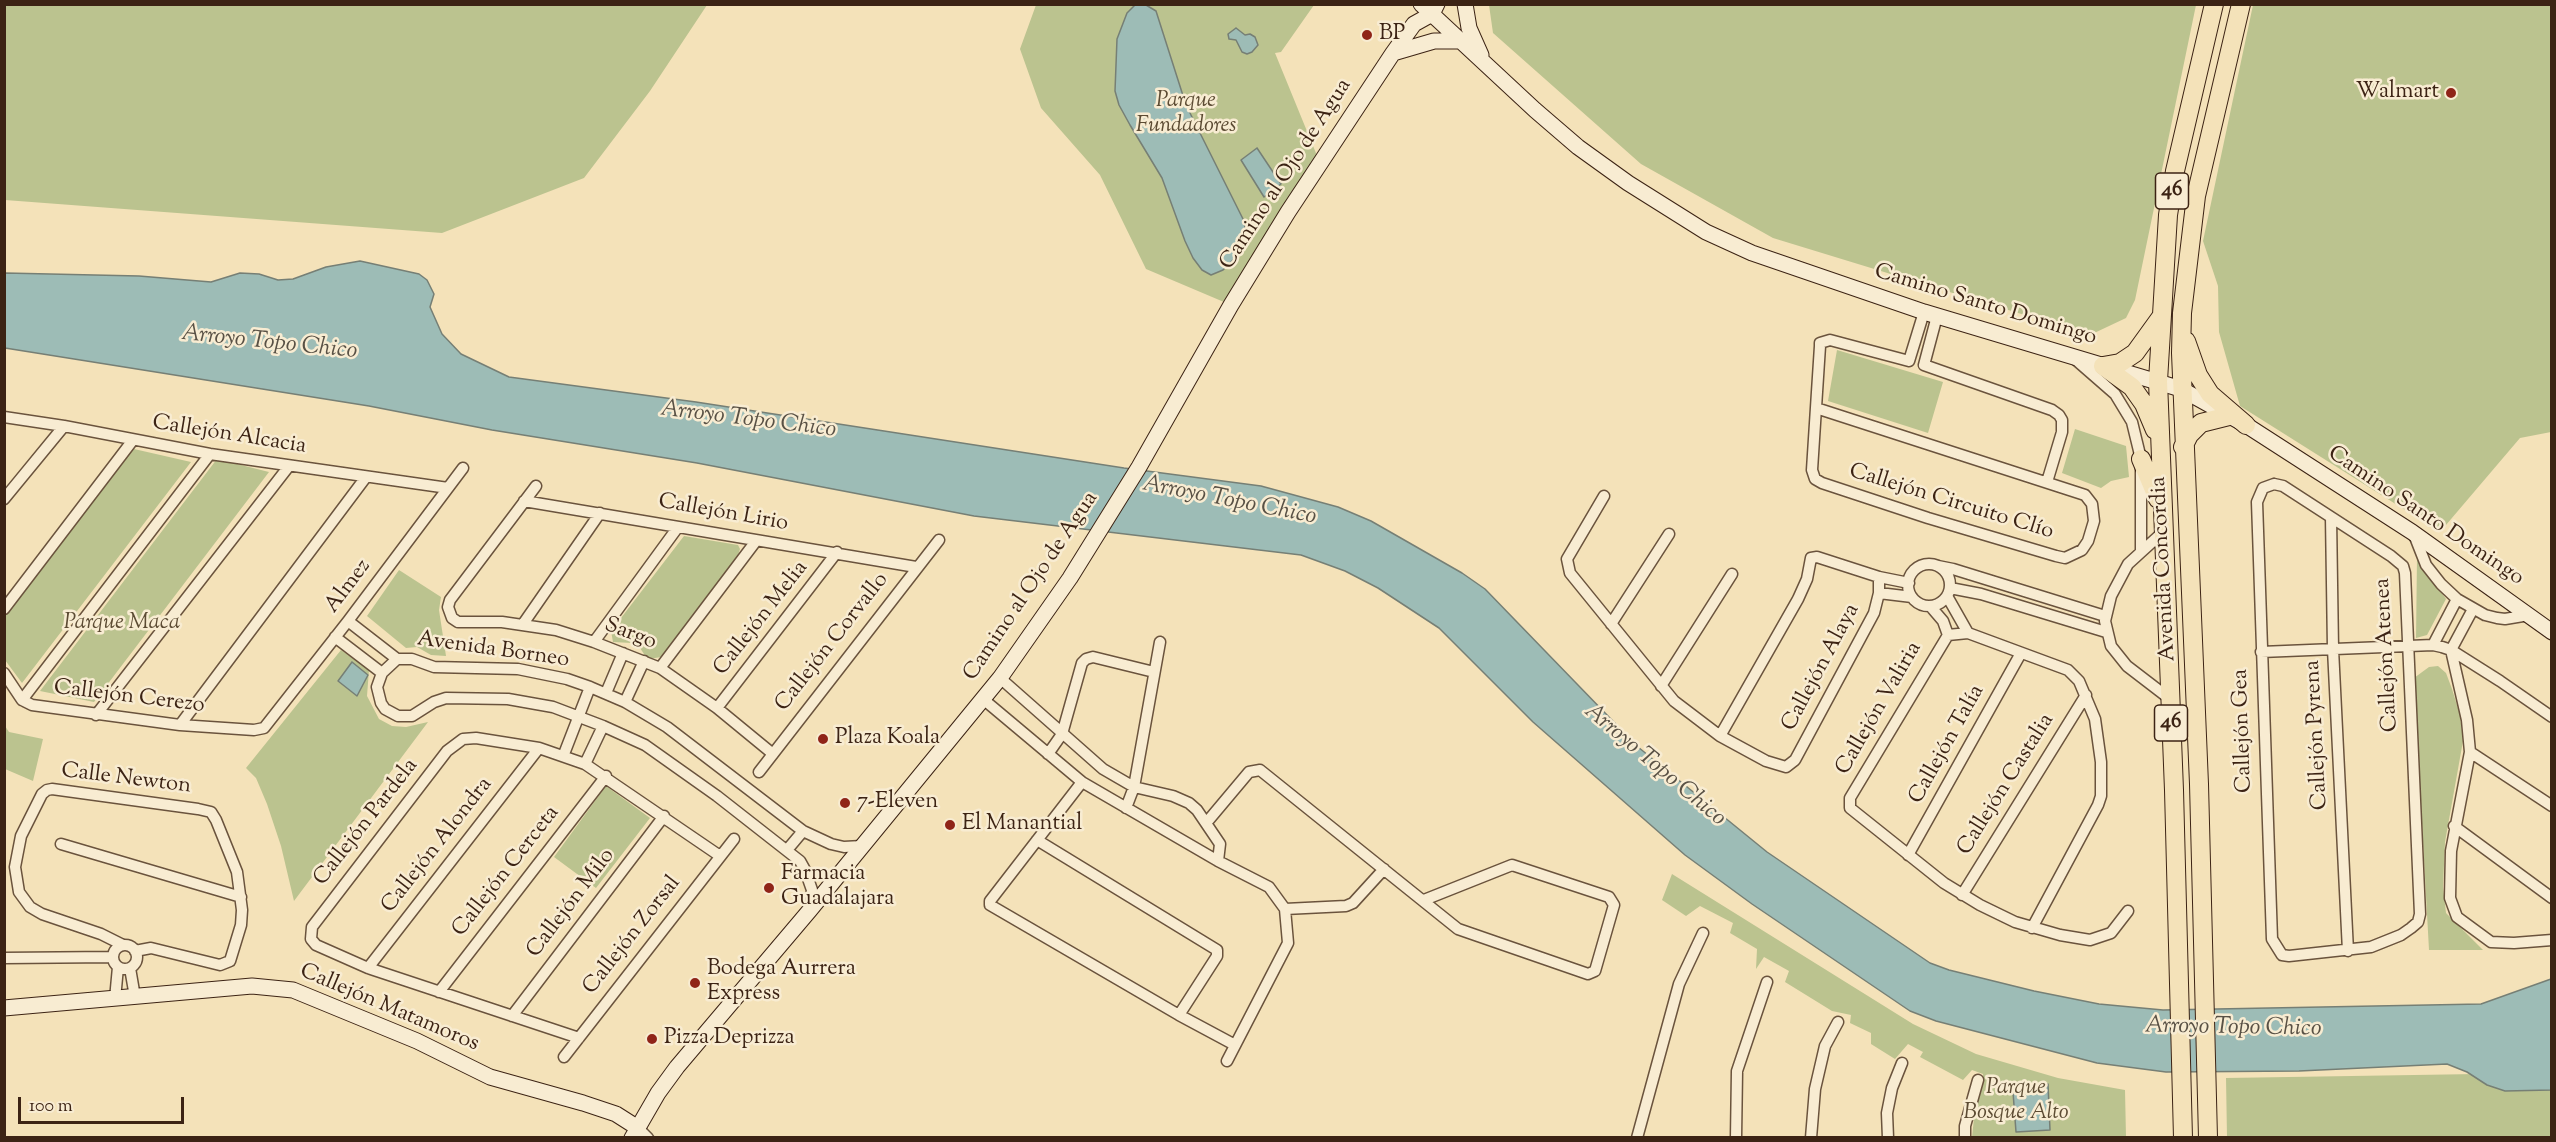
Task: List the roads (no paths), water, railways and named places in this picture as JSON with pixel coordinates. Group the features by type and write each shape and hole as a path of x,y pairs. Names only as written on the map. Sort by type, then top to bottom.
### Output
{"main road":[{"name":"Avenida Concordia","path":"2208,1137 2199,784 2184,447 2170,385 2162,316 2169,215 2175,171 2214,4"},
{"name":"Avenida Concordia","path":"2183,1137 2160,443 2182,319 2192,227 2202,167 2241,4"},
{"path":"2164,290 2168,308 2170,385 2176,466 2185,484"},
{"path":"2103,366 2120,363 2135,353 2162,316"},
{"path":"2182,319 2188,351 2204,384 2217,401 2246,425"},
{"path":"2103,366 2126,382 2138,395 2151,417 2160,443"},
{"path":"2184,447 2189,435 2201,423 2229,416"},
{"path":"2141,459 2161,508"}],"street":[{"path":"1414,24 1415,4"},
{"path":"1465,4 1469,28 1487,66"},
{"name":"Camino al Ojo de Agua","path":"639,1134 677,1067 810,910 1000,678 1070,578 1139,467 1264,249 1393,53 1414,24 1430,8"},
{"name":"Camino Santo Domingo","path":"1430,8 1487,66 1578,147 1628,183 1706,232 1752,253 1930,314 2170,385 2246,425 2412,532 2552,632"},
{"path":"1393,53 1434,41 1462,42"},
{"path":"1930,314 1924,365 2059,414 2062,432 2047,482"},
{"name":"Callejón Circuito Clío","path":"1816,408 2085,495 2092,504 2094,520 2088,541 2082,550 2065,558 1928,518 1819,482 1812,470 1820,343 1830,340 1910,361 1930,314"},
{"path":"2070,356 2103,381 2125,407 2137,439 2141,459 2141,552"},
{"name":"Callejón Alcacia","path":"4,417 210,454 448,488"},
{"path":"4,499 64,426"},
{"path":"4,609 133,440"},
{"path":"22,700 210,454"},
{"path":"96,715 289,466"},
{"name":"Almez","path":"264,728 463,468"},
{"path":"180,725 366,477"},
{"name":"Callejón Atenea","path":"2257,502 2263,488 2274,484 2283,486 2391,556 2403,566 2406,573 2421,902 2418,922 2401,935 2370,947 2348,951"},
{"path":"524,501 536,486"},
{"path":"1605,496 1566,563 1570,573 1661,686 1693,717 1720,736 1798,598 1807,579 1811,558 1817,556 1879,577 1909,583"},
{"name":"Callejón Lirio","path":"524,501 916,567"},
{"name":"Sargo","path":"524,501 450,600 450,614 458,622 523,624 556,630 644,661 660,668 717,708 773,754"},
{"name":"Callejón Gea","path":"2257,502 2272,939 2282,955 2348,951"},
{"path":"523,624 600,513"},
{"name":"Callejón Pyrena","path":"2331,517 2333,649 2348,951"},
{"path":"594,642 678,527"},
{"path":"2412,532 2426,565 2457,599 2485,615 2505,619 2529,615"},
{"path":"2162,533 2128,564 2116,584 2106,616 2106,632 2111,646 2127,666 2170,699"},
{"path":"1611,624 1669,534"},
{"name":"Callejón Corvallo","path":"759,772 939,540"},
{"path":"660,668 756,541"},
{"name":"Callejón Melia","path":"717,708 837,552"},
{"path":"1912,597 1909,583 1914,571 1926,565 1953,569 2030,595 2106,616"},
{"path":"1938,567 1948,577 1949,592 1968,633"},
{"path":"1661,686 1732,574"},
{"name":"Callejón Alaya","path":"1720,736 1766,761 1786,766 1795,760 1874,613 1879,593 1879,577"},
{"path":"1949,592 2025,608 2106,632"},
{"path":"1931,607 1940,603 1949,592"},
{"path":"1879,593 1912,597 1923,605 1931,607 1943,621 1948,635 1968,633 2067,670 2079,681 2086,695 2095,719 2101,762 2101,796 2096,810 2032,928"},
{"path":"2025,608 2030,595"},
{"path":"2433,645 2457,599"},
{"path":"2473,609 2451,650 2467,720 2470,752 2466,784 2454,826 2449,881 2452,909 2465,925 2491,942 2552,940"},
{"path":"348,621 397,659"},
{"name":"Callejón Valiria","path":"1908,855 1853,812 1849,804 1925,670 1948,635"},
{"path":"335,637 382,673"},
{"path":"1126,808 1134,787 1160,642"},
{"path":"2261,652 2433,645 2451,650 2552,717"},
{"path":"606,693 623,652"},
{"name":"Callejón Talía","path":"1908,855 2021,653"},
{"path":"1048,754 1062,734 1082,663 1086,659 1093,657 1154,672"},
{"name":"Avenida Borneo","path":"810,910 812,890 806,870 800,861 645,746 578,716 527,701 446,698 434,702 416,715 398,716 385,709 378,695 377,687 382,673 397,659 411,658 434,667 518,669 547,674 590,687 625,702 667,727 803,831 831,844 844,847 862,846"},
{"path":"625,702 644,661"},
{"name":"Callejón Cerezo","path":"4,673 22,700 32,705 180,725 254,730 264,728"},
{"path":"1000,678 1093,762 1134,787 1173,796 1189,803 1207,822 1220,844 1218,861"},
{"path":"564,754 590,687"},
{"name":"Callejón Castalia","path":"1962,895 2086,695"},
{"path":"983,699 1082,782 1218,861 1269,887 1285,909 1288,943 1227,1061"},
{"path":"585,764 603,726"},
{"name":"Callejón Pardela","path":"579,1038 368,968 316,945 311,939 312,927 447,751 458,742 469,738 564,754 606,776 720,856"},
{"name":"Callejón Alondra","path":"368,968 539,748"},
{"path":"2470,752 2552,806"},
{"path":"1207,822 1249,772 1260,770 1384,869 1467,934 1588,974 1595,971 1614,905 1609,897 1512,865 1424,900"},
{"name":"Callejón Cerceta","path":"439,992 606,776"},
{"path":"1082,782 990,901 992,908 1179,1016 1235,1045"},
{"name":"Calle Newton","path":"123,945 101,934 30,908 19,892 15,867 21,836 42,794 47,790 64,790 211,812 216,820 237,872 241,897 241,925 228,964 220,965 151,948 135,951"},
{"name":"Callejón Milo","path":"512,1016 664,816"},
{"path":"2454,826 2552,898"},
{"path":"787,850 803,831"},
{"name":"Callejón Zorsal","path":"564,1057 734,838"},
{"path":"1037,840 1217,950 1217,956 1179,1016"},
{"path":"61,844 241,897"},
{"path":"1908,855 1962,895 2032,928 2083,940 2097,939 2111,933 2128,911"},
{"path":"1285,909 1346,906 1353,903 1384,869"},
{"path":"1637,1137 1679,984 1703,933"},
{"path":"115,999 116,949 123,945 135,951 136,960 130,968 135,997"},
{"path":"4,958 115,962 130,968"},
{"path":"1737,1137 1737,1071 1767,982"},
{"name":"Callejón Matamoros","path":"4,1008 252,986 293,990 427,1046 490,1077 616,1114 639,1134"},
{"path":"1811,1137 1815,1089 1825,1046 1838,1022"},
{"path":"1888,1137 1887,1113 1892,1088 1902,1063"},
{"path":"1965,1137 1967,1117 1978,1080"}],"water":[{"path":"1135,5 1146,5 1156,11 1186,105 1244,221 1246,237 1238,255 1223,270 1211,275 1202,270 1193,258 1162,178 1119,105 1115,91 1117,39 1127,13"},
{"path":"1236,28 1245,35 1250,34 1255,37 1258,45 1252,52 1247,54 1242,52 1236,40 1229,39 1228,34"},
{"path":"1257,148 1281,184 1264,197 1241,160"},
{"name":"Arroyo Topo Chico","path":"360,261 419,274 427,280 434,294 430,307 442,334 461,354 509,377 696,402 1124,468 1261,486 1338,507 1371,521 1462,573 1485,589 1638,747 1767,852 1930,963 1949,970 2034,991 2099,1004 2163,1010 2481,1004 2551,979 2551,1090 2505,1091 2487,1085 2467,1072 2447,1064 2299,1071 2166,1072 2097,1063 1936,1021 1910,1011 1752,904 1685,855 1533,722 1439,628 1378,588 1345,571 1301,555 974,516 697,463 492,430 369,406 5,348 5,273 139,276 211,282 240,273 259,274 278,280 293,279 326,267"},
{"path":"352,662 368,675 357,696 338,681"},
{"path":"2021,1084 2048,1084 2050,1130 2016,1132 2013,1092 2021,1091"}],"place":[{"name":"BP","path":"1367,35"},
{"name":"Walmart","path":"2451,93"},
{"name":"Plaza Koala","path":"823,739"},
{"name":"7-Eleven","path":"845,803"},
{"name":"El Manantial","path":"950,825"},
{"name":"Farmacia Guadalajara","path":"769,888"},
{"name":"Bodega Aurrera Express","path":"695,983"},
{"name":"Pizza Deprizza","path":"652,1039"}],"park label":[{"name":"Parque Fundadores","path":"1186,114"},
{"name":"Parque Maca","path":"122,624"},
{"name":"Parque Bosque Alto","path":"2016,1102"}]}
